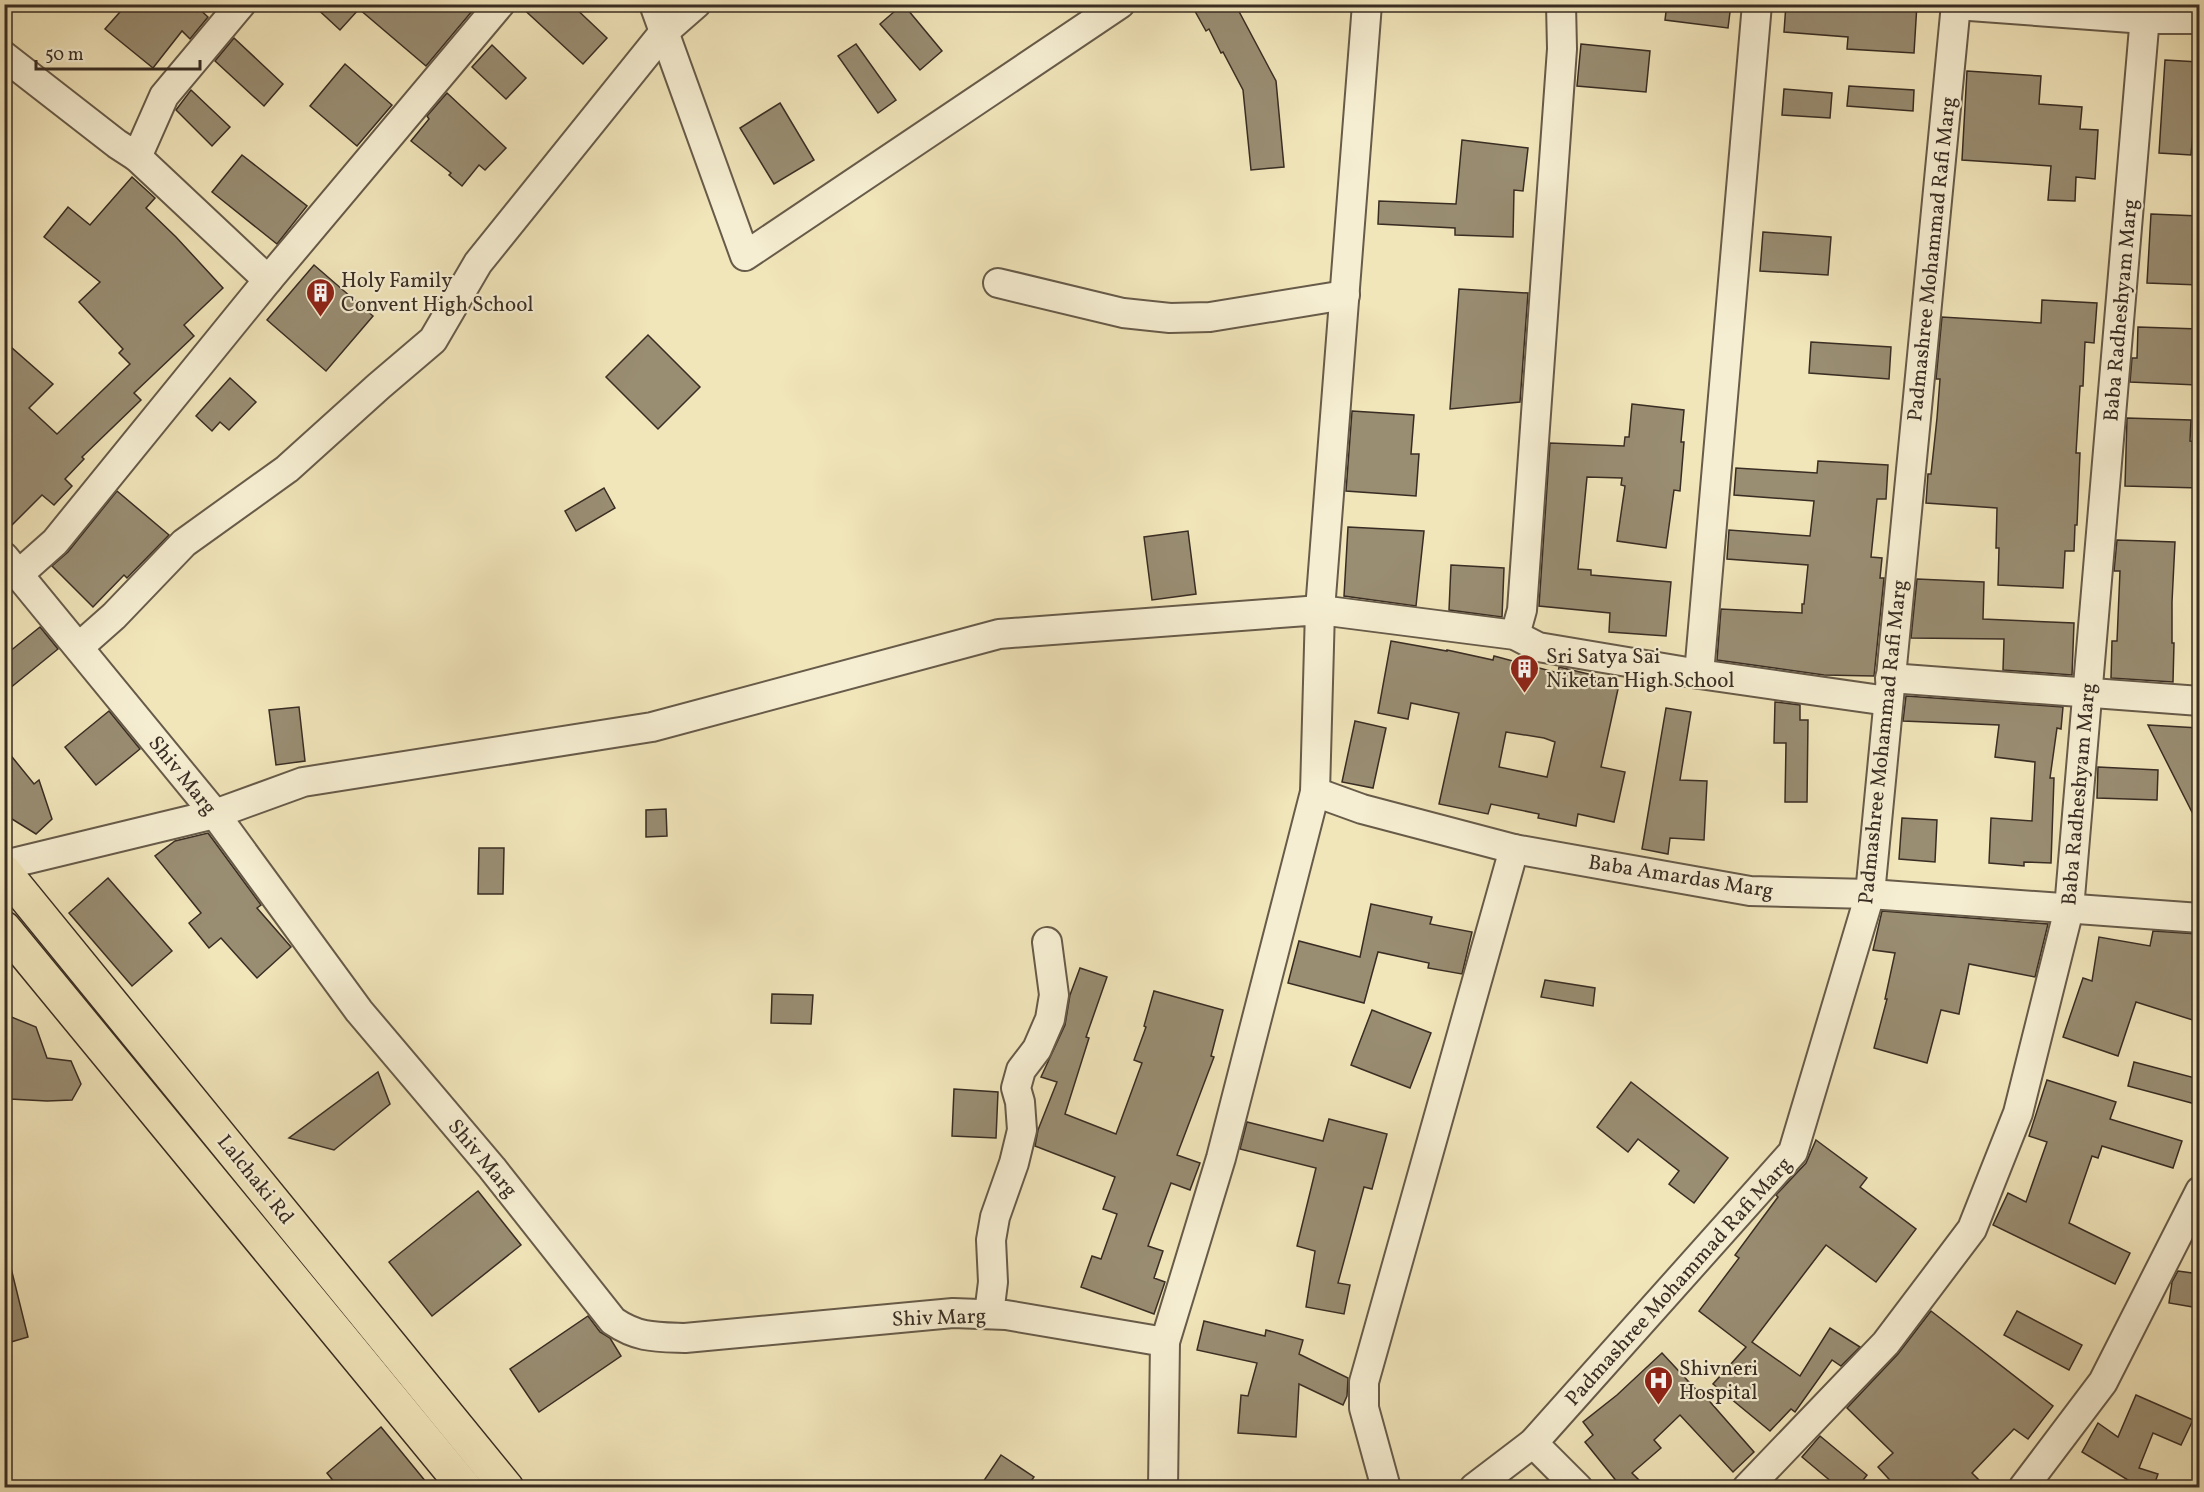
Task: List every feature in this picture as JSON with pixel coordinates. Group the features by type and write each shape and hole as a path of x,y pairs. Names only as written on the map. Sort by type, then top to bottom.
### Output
{"main road":[{"name":"Lalchaki Rd","path":"4,871 507,1488"},
{"name":"Lalchaki Rd","path":"4,928 456,1476"},
{"path":"456,1476 474,1447"}],"street":[{"path":"137,157 164,96 241,4"},
{"path":"12,565 55,542 268,280 500,4"},
{"path":"654,4 745,256 1120,4"},
{"path":"79,647 114,616 184,543 287,469 433,340 478,263 664,33 696,4"},
{"path":"1163,1488 1165,1342 1221,1158 1315,792 1320,610 1367,4"},
{"path":"1515,635 1522,610 1524,586 1563,49 1561,4"},
{"path":"1699,674 1757,4"},
{"path":"1956,5 2146,12 2199,19"},
{"name":"Padmashree Mohammad Rafi Marg","path":"1474,1488 1533,1443 1793,1152 1870,894 1956,5"},
{"name":"Baba Radheshyam Marg","path":"1747,1488 1886,1343 1972,1229 2018,1113 2069,909 2146,12"},
{"path":"4,56 137,157 268,280"},
{"path":"998,283 1123,314 1170,318 1210,317 1345,295"},
{"name":"Shiv Marg","path":"12,565 215,814 359,1011 492,1168 613,1321 627,1331 643,1336 685,1338 953,1313 989,1314 1165,1342"},
{"path":"4,865 215,814 303,782 652,727 999,634 1320,610 1515,635 1538,647 1699,674 1889,689 2088,692 2199,701"},
{"name":"Baba Amardas Marg","path":"1315,792 1362,808 1514,849 1750,891 1870,894 2199,918"},
{"path":"1386,1488 1364,1408 1364,1382 1514,849"},
{"path":"989,1314 993,1282 991,1240 993,1228 1022,1130 1020,1102 1016,1088 1021,1070 1037,1049 1050,1020 1054,995 1047,942"},
{"path":"2023,1488 2103,1382 2199,1191"},
{"path":"1533,1443 1578,1488"}],"building":[{"path":"127,4 194,4 208,17 190,39 182,31 153,68 105,29"},
{"path":"312,4 478,4 426,66 359,9 340,30"},
{"path":"518,4 571,4 607,38 583,64"},
{"path":"903,4 942,51 920,70 880,24"},
{"path":"1191,4 1235,4 1276,81 1284,167 1251,170 1243,90 1223,52 1221,53 1209,29 1206,31"},
{"path":"1667,4 1731,4 1728,28 1665,20"},
{"path":"1786,4 1917,4 1914,53 1847,49 1848,37 1784,32"},
{"path":"234,38 283,84 264,106 215,61"},
{"path":"856,44 896,100 878,113 838,56"},
{"path":"1581,44 1650,51 1646,92 1577,86"},
{"path":"492,45 526,78 506,99 472,67"},
{"path":"2165,60 2199,62 2199,133 2193,133 2191,155 2159,153"},
{"path":"345,64 392,105 357,146 310,106"},
{"path":"1967,71 2041,76 2039,104 2082,107 2080,129 2098,130 2095,179 2076,177 2075,201 2048,200 2051,166 1962,160"},
{"path":"1849,86 1914,90 1913,111 1847,106"},
{"path":"1784,89 1832,93 1830,118 1782,115"},
{"path":"191,90 230,127 212,146 176,110"},
{"path":"447,93 506,148 485,170 479,165 462,186 449,175 451,173 411,141 429,119 427,116"},
{"path":"780,103 814,160 774,184 740,128"},
{"path":"1462,140 1528,148 1523,191 1514,190 1513,237 1455,235 1455,228 1378,224 1379,201 1456,204"},
{"path":"242,155 307,206 277,244 212,192"},
{"path":"132,177 155,198 146,208 223,288 184,325 194,336 134,393 141,400 82,457 84,459 65,479 72,486 54,505 42,495 4,533 4,341 53,384 29,408 57,434 130,364 119,353 123,349 79,302 100,282 44,237 68,207 90,225"},
{"path":"2151,214 2199,216 2199,285 2147,283"},
{"path":"1763,232 1831,237 1828,275 1760,271"},
{"name":"Holy Family Convent High School","path":"314,265 373,316 326,371 267,320"},
{"path":"1459,289 1528,293 1520,402 1450,409"},
{"path":"2042,300 2097,303 2094,343 2085,342 2076,453 2080,453 2077,525 2075,525 2074,551 2065,551 2063,588 1998,585 1997,508 1926,503 1937,418 1940,379 1936,379 1942,317 2041,323"},
{"path":"2138,327 2199,329 2197,385 2130,382 2132,358 2137,358"},
{"path":"648,335 700,387 658,429 606,377"},
{"path":"1811,342 1891,347 1889,379 1809,373"},
{"path":"230,378 256,402 229,430 220,422 212,431 196,416"},
{"path":"1632,404 1684,410 1680,491 1674,490 1666,548 1617,541 1625,486 1621,485 1622,478 1587,477 1578,569 1591,570 1591,575 1671,582 1666,636 1609,632 1610,613 1539,606 1550,443 1624,446 1625,437 1629,437"},
{"path":"1352,411 1414,415 1411,454 1419,454 1416,496 1346,491"},
{"path":"2127,418 2191,420 2190,441 2199,442 2199,488 2125,486"},
{"path":"1818,461 1888,465 1886,499 1877,499 1871,557 1882,558 1880,578 1884,578 1874,676 1824,675 1717,660 1721,609 1802,613 1808,565 1727,559 1729,530 1810,536 1814,501 1734,495 1736,468 1817,473"},
{"path":"604,488 615,508 576,531 565,511"},
{"path":"117,491 169,535 127,578 124,575 93,607 52,566 68,552"},
{"path":"1348,527 1424,531 1416,606 1344,596"},
{"path":"1188,531 1196,594 1152,600 1144,537"},
{"path":"2117,540 2175,542 2172,602 2173,682 2111,678 2112,641 2117,641 2120,571 2114,571"},
{"path":"1451,565 1504,568 1502,617 1449,610"},
{"path":"1917,579 1984,582 1983,619 2074,623 2072,675 2003,670 2004,639 1911,638"},
{"path":"40,627 58,649 4,693 4,656"},
{"path":"1391,641 1493,660 1494,656 1558,673 1559,667 1597,676 1595,684 1618,689 1601,767 1625,772 1614,822 1578,814 1576,826 1538,818 1539,814 1491,804 1488,814 1439,804 1459,713 1411,703 1408,719 1378,713","holes":["1506,732 1555,742 1547,777 1499,767"]},
{"path":"1906,696 2063,707 2061,729 2057,728 2050,778 2054,778 2051,863 2024,862 2024,866 1989,863 1991,818 2032,821 2035,762 1995,757 1999,725 1903,721"},
{"path":"1775,702 1800,705 1800,720 1808,720 1807,802 1785,802 1786,743 1774,743"},
{"path":"299,707 305,761 276,765 269,710"},
{"path":"1666,708 1691,712 1680,780 1707,781 1704,840 1670,838 1668,854 1642,849"},
{"path":"109,711 140,749 96,785 65,747"},
{"path":"1355,721 1386,728 1373,788 1342,782"},
{"path":"2148,725 2199,728 2199,826 2156,741"},
{"path":"4,747 34,784 39,780 52,819 36,834 4,814"},
{"path":"2098,767 2158,770 2157,800 2097,798"},
{"path":"666,809 667,836 646,837 646,810"},
{"path":"1902,818 1937,820 1935,862 1899,859"},
{"path":"208,833 261,905 257,908 291,947 257,978 221,938 209,948 189,923 201,913 155,856 175,841"},
{"path":"479,848 504,848 503,894 478,894"},
{"path":"108,878 172,951 132,986 69,913"},
{"path":"1371,904 1432,917 1430,924 1472,932 1462,974 1428,968 1429,963 1378,952 1364,1003 1288,983 1299,941 1360,957"},
{"path":"1882,911 2048,924 2035,977 1969,964 1959,1014 1941,1010 1927,1063 1874,1048 1887,999 1885,999 1895,953 1873,950"},
{"path":"2153,931 2199,934 2199,1022 2136,1002 2118,1056 2063,1037 2083,978 2092,981 2099,937 2150,946"},
{"path":"1080,968 1107,977 1086,1037 1089,1038 1065,1114 1116,1134 1142,1063 1134,1060 1146,1027 1144,1026 1154,991 1223,1010 1211,1056 1214,1057 1177,1155 1200,1163 1190,1190 1171,1183 1148,1246 1163,1251 1154,1278 1165,1282 1154,1314 1081,1287 1092,1256 1101,1259 1117,1214 1103,1209 1115,1177 1035,1146 1038,1130 1057,1082 1041,1077 1065,1025 1070,995"},
{"path":"1545,980 1595,988 1593,1006 1541,997"},
{"path":"772,994 813,995 811,1024 771,1023"},
{"path":"1372,1010 1431,1033 1410,1088 1351,1065"},
{"path":"4,1014 36,1027 47,1058 71,1061 81,1084 72,1100 10,1099 4,1078"},
{"path":"2134,1062 2199,1079 2199,1105 2128,1086"},
{"path":"378,1072 390,1104 334,1150 289,1138"},
{"path":"2047,1080 2116,1102 2110,1119 2182,1141 2173,1168 2102,1146 2098,1158 2092,1156 2069,1223 2130,1253 2115,1284 1993,1225 2008,1193 2026,1202 2047,1142 2029,1136"},
{"path":"1631,1082 1728,1158 1694,1203 1669,1184 1679,1171 1638,1139 1628,1152 1597,1127"},
{"path":"954,1089 998,1092 996,1138 952,1136"},
{"path":"1329,1119 1387,1134 1372,1189 1364,1187 1338,1283 1350,1285 1344,1314 1306,1307 1315,1251 1297,1246 1316,1168 1240,1149 1247,1122 1323,1141"},
{"path":"1816,1140 1867,1178 1860,1187 1916,1229 1876,1282 1826,1245 1752,1342 1800,1376 1830,1328 1860,1347 1841,1366 1832,1360 1795,1412 1791,1409 1770,1431 1713,1384 1746,1347 1699,1311 1739,1258 1735,1255 1778,1197 1776,1195 1806,1163"},
{"path":"478,1191 521,1245 432,1316 389,1262"},
{"path":"11,1268 28,1337 11,1342 4,1314 4,1269"},
{"path":"2178,1271 2199,1274 2199,1308 2169,1303 2172,1282"},
{"path":"1931,1311 2053,1406 2028,1439 2014,1429 1972,1473 1987,1488 1897,1488 1878,1467 1893,1453 1847,1408 1898,1354"},
{"path":"2017,1311 2082,1345 2069,1370 2004,1335"},
{"path":"588,1316 600,1332 610,1338 621,1356 539,1412 510,1369"},
{"path":"1204,1321 1265,1336 1266,1330 1303,1340 1299,1354 1348,1378 1347,1396 1343,1405 1299,1384 1296,1437 1238,1433 1241,1395 1248,1396 1257,1363 1197,1350"},
{"path":"1662,1353 1702,1396 1704,1395 1754,1452 1733,1472 1680,1415 1654,1440 1661,1448 1632,1473 1647,1488 1622,1488 1585,1442 1593,1435 1583,1422 1617,1395"},
{"path":"2136,1395 2193,1420 2181,1445 2153,1433 2139,1468 2158,1474 2153,1488 2141,1488 2082,1452 2098,1423 2118,1437"},
{"path":"381,1427 431,1488 339,1488 327,1473"},
{"path":"1820,1436 1867,1475 1857,1488 1839,1488 1802,1457"},
{"path":"1001,1455 1034,1477 1026,1488 979,1488"}],"place":[{"name":"Holy Family Convent High School","path":"320,318"},
{"name":"Sri Satya Sai Niketan High School","path":"1525,694"},
{"name":"Shivneri Hospital","path":"1658,1406"}]}
